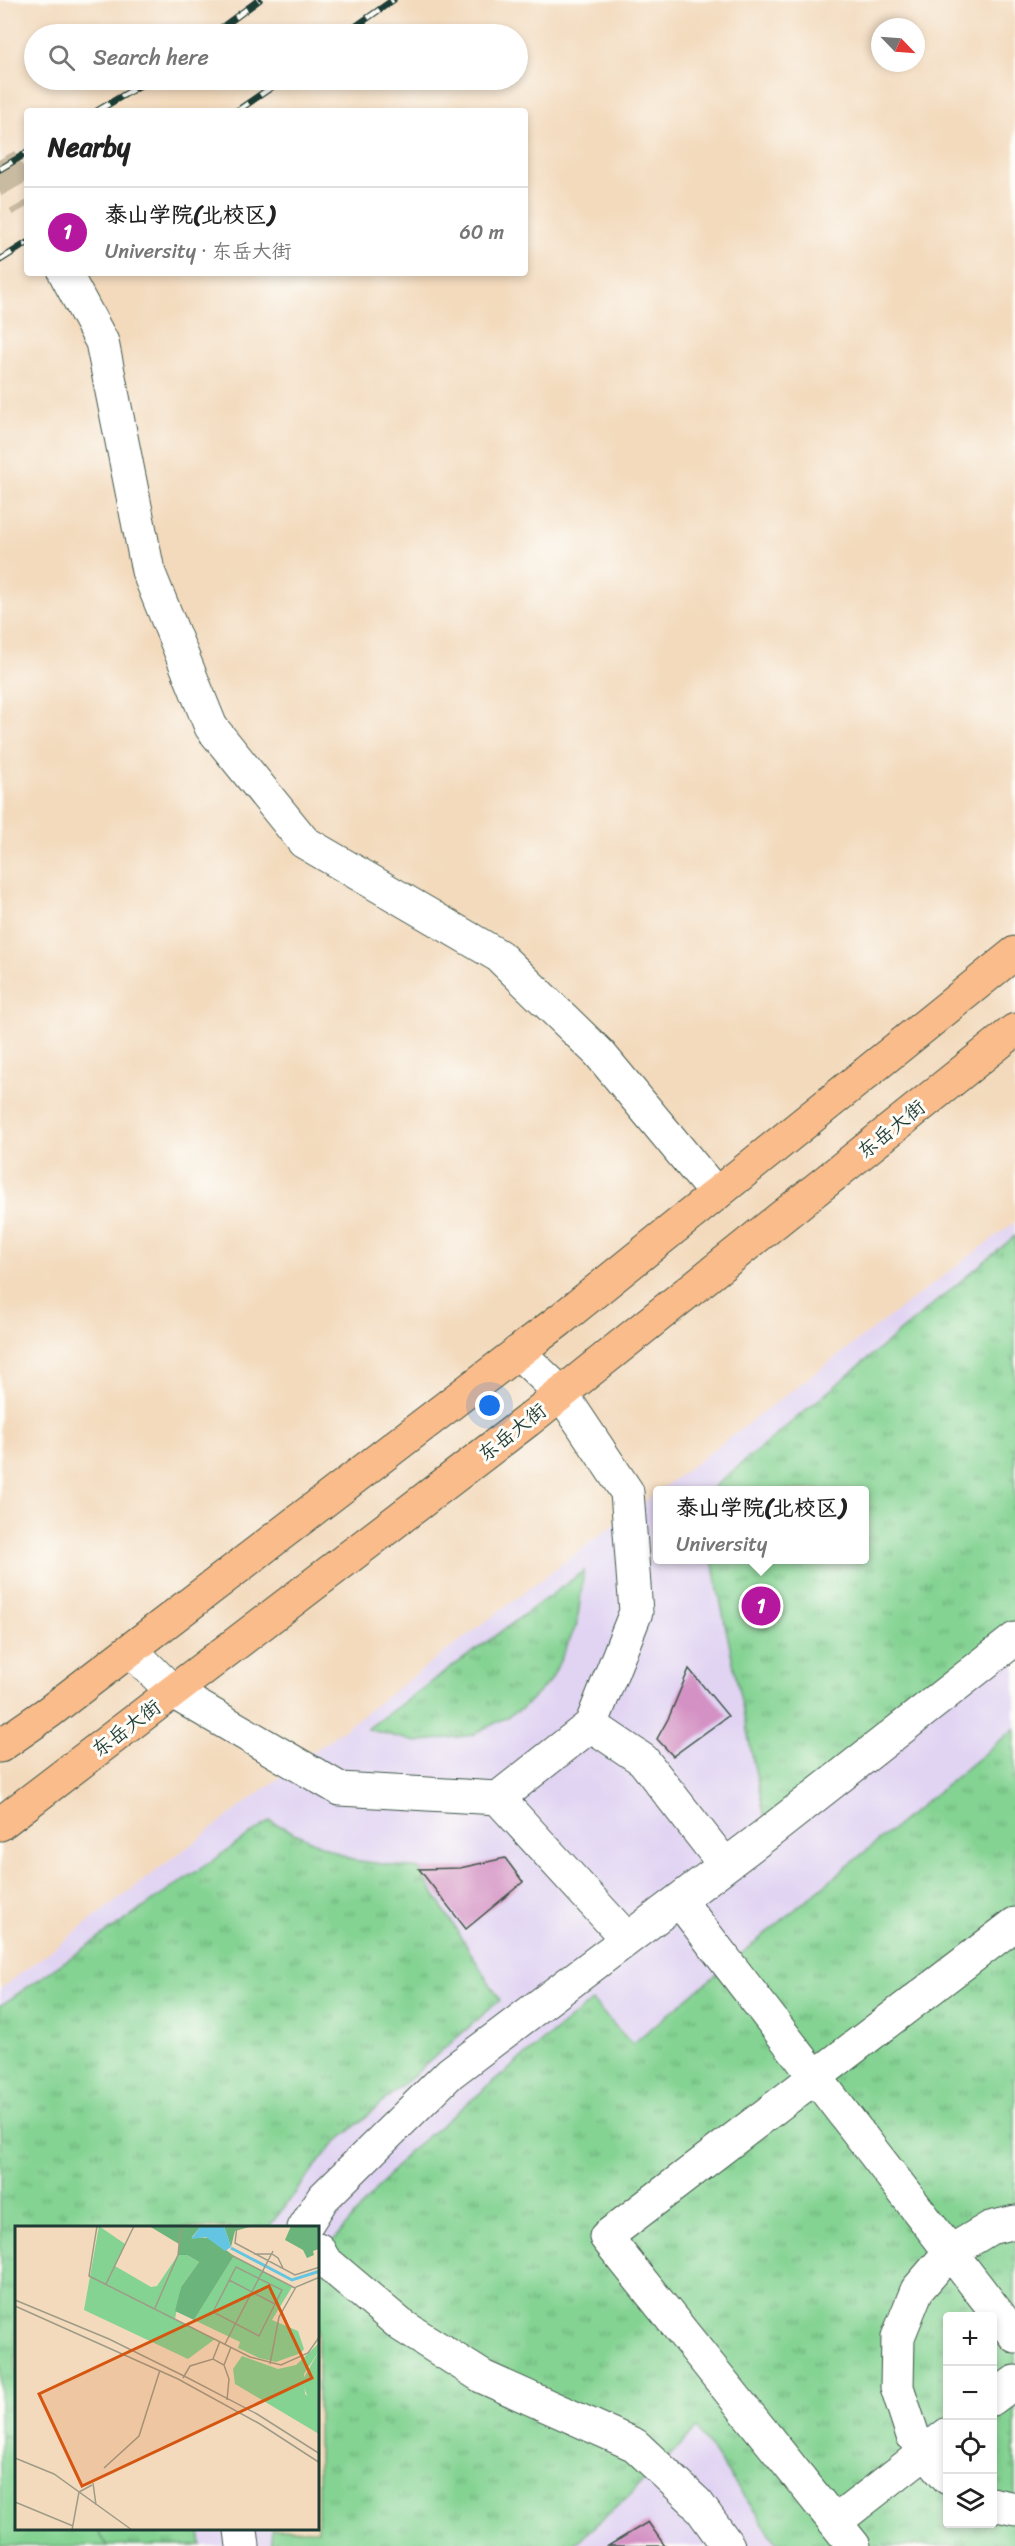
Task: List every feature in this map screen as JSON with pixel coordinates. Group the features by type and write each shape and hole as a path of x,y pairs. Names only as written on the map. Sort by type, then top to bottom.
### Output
{"main road":[{"path":"0,1746 50,1712 518,1352 1015,953"},
{"name":"东岳大街","path":"0,1824 561,1393 1015,1030"}],"street":[{"path":"67,276 102,342 148,572 211,727 304,842 499,956 599,1053 716,1194"},
{"path":"131,1650 173,1692 340,1790 498,1798 591,1725 636,1612 627,1492 561,1393 518,1352"},
{"path":"311,2226 323,2198 450,2073 725,1865 1015,1639"},
{"path":"591,1725 643,1760 725,1865"},
{"path":"498,1798 627,1939"},
{"path":"679,1900 1015,2336"},
{"path":"937,2443 844,2534 606,2238 1015,1924"},
{"path":"937,2443 913,2436 897,2387 898,2337 917,2290 950,2252 990,2228 1015,2222"},
{"path":"320,2253 324,2260 401,2325 483,2377 635,2445 697,2503 728,2546"},
{"path":"997,2396 1015,2382"},
{"path":"937,2443 947,2474"},
{"path":"997,2505 1015,2509"},
{"path":"241,2531 243,2546"}],"shaded area":[{"path":"1015,1222 1015,2546 0,2546 0,1989 653,1495 653,1564 869,1564 869,1486 665,1486"}],"green space":[{"path":"1015,1236 1015,1634 768,1833 713,1564 869,1564 869,1486 715,1486"},
{"path":"584,1571 577,1624 551,1680 522,1709 473,1735 416,1742 367,1729"},
{"path":"1015,1728 1015,2546 779,2546 697,2429 623,2501 572,2546 272,2546 271,2531 320,2531 320,2257 407,2153 592,2001 632,2044"},
{"path":"270,1821 352,1860 419,1869 500,2000 330,2148 270,2226 15,2226 15,2440 0,2435 0,2006"},
{"path":"0,2435 15,2440 15,2531 99,2531 108,2546 0,2546"},
{"path":"99,2531 200,2531 202,2546 108,2546"}],"building":[{"path":"689,1669 728,1716 673,1756 657,1739"},
{"path":"505,1858 523,1882 466,1929 419,1869 460,1868"},
{"path":"648,2522 665,2546 608,2546"}],"tunnel":[{"path":"0,159 24,202"}],"railway":[{"path":"227,24 259,0"},
{"path":"359,24 393,0"},
{"path":"102,108 132,90"},
{"path":"241,108 267,90"},
{"path":"0,169 24,155"},
{"path":"0,260 24,245"}],"place":[{"name":"泰山学院(北校区)","path":"761,1606"}]}
